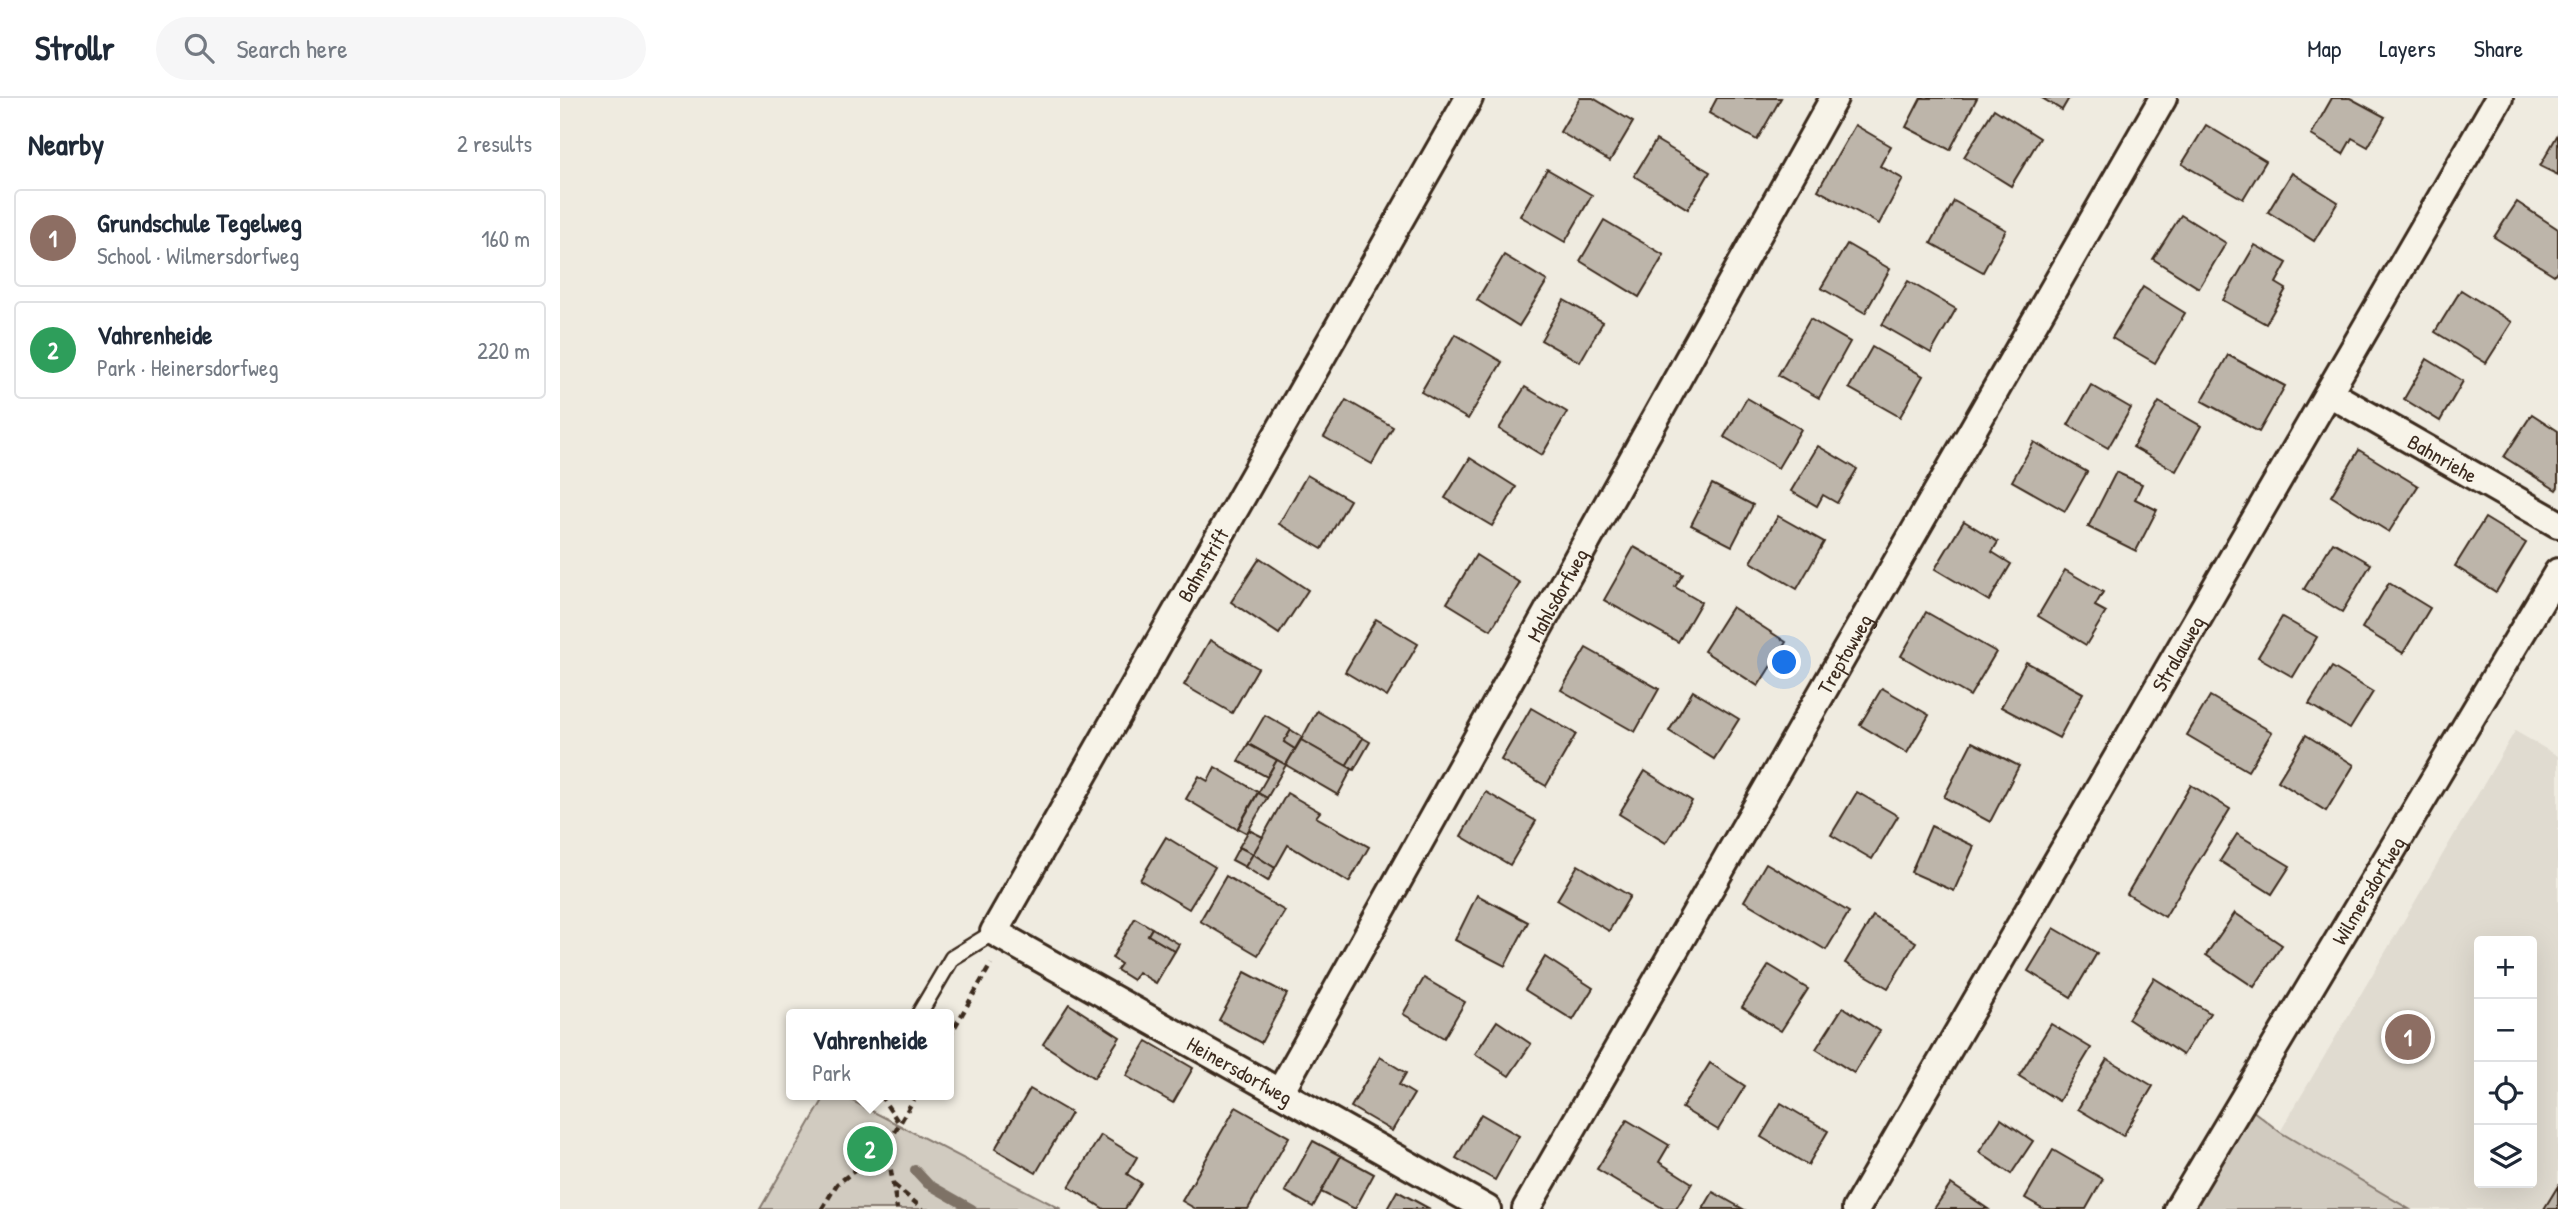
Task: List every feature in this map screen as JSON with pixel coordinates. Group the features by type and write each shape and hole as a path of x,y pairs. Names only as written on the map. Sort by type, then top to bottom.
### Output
{"street":[{"name":"Bahnstrift","path":"1000,935 1469,98"},
{"name":"Mahlsdorfweg","path":"1280,1092 1834,98"},
{"name":"Treptowweg","path":"1527,1209 2163,98"},
{"name":"Stralauweg","path":"1856,1209 2499,98"},
{"name":"Bahnriehe","path":"2329,393 2558,524"},
{"name":"Wilmersdorfweg","path":"2178,1209 2558,572"},
{"name":"Heinersdorfweg","path":"1000,935 1487,1209"}],"lane":[{"name":"Bahnstrift","path":"922,1009 951,958 1000,935"}],"path":[{"path":"954,1027 1000,935"},
{"path":"883,1100 899,1124"},
{"path":"822,1209 836,1184 887,1146 913,1100"},
{"path":"887,1146 897,1209"},
{"path":"894,1185 923,1209"}],"shaded area":[{"path":"2515,731 2558,756 2558,1209 2409,1209 2280,1132"},
{"path":"823,1100 851,1100 1061,1209 760,1209"},
{"path":"2252,1110 2280,1132 2409,1209 2193,1209"}],"building":[{"path":"1580,98 1593,98 1633,122 1610,161 1560,132"},
{"path":"1717,98 1781,98 1757,140 1709,113"},
{"path":"1921,98 1977,98 1950,150 1906,127"},
{"path":"2042,98 2069,98 2062,110"},
{"path":"2332,98 2350,98 2385,117 2368,147 2352,138 2343,154 2311,135"},
{"path":"1994,109 2040,138 2011,186 1964,157"},
{"path":"1855,125 1891,146 1880,166 1903,179 1879,224 1818,190"},
{"path":"2206,125 2266,161 2243,199 2182,164"},
{"path":"2558,134 2558,175 2540,166"},
{"path":"1656,140 1710,172 1688,209 1634,176"},
{"path":"1547,169 1592,195 1565,242 1520,216"},
{"path":"2292,173 2338,202 2314,241 2268,212"},
{"path":"1954,201 2006,230 1983,272 1931,243"},
{"path":"2517,202 2558,229 2558,269 2554,275 2494,237"},
{"path":"2181,215 2226,243 2199,288 2153,259"},
{"path":"1604,220 1664,255 1639,297 1580,261"},
{"path":"1847,244 1890,269 1865,313 1821,288"},
{"path":"2255,245 2287,263 2276,283 2286,289 2266,324 2223,300"},
{"path":"1504,255 1547,281 1519,326 1477,300"},
{"path":"1908,281 1956,309 1931,353 1882,325"},
{"path":"2143,287 2185,313 2155,363 2112,338"},
{"path":"2461,290 2512,322 2486,363 2435,332"},
{"path":"1564,300 1603,322 1580,362 1541,340"},
{"path":"1810,319 1850,342 1819,398 1778,375"},
{"path":"1455,334 1502,362 1468,419 1421,392"},
{"path":"1872,347 1923,376 1900,417 1849,388"},
{"path":"2228,355 2285,386 2259,432 2202,401"},
{"path":"2427,359 2463,381 2440,421 2404,399"},
{"path":"2091,385 2131,408 2108,448 2068,425"},
{"path":"1525,387 1567,412 1542,455 1499,429"},
{"path":"1747,398 1801,429 1778,468 1724,437"},
{"path":"1346,400 1393,427 1372,464 1324,437"},
{"path":"2159,402 2201,426 2176,471 2133,447"},
{"path":"2532,414 2558,431 2556,490 2504,457"},
{"path":"2034,442 2087,472 2065,511 2012,481"},
{"path":"1818,446 1857,469 1837,503 1823,495 1817,506 1791,491"},
{"path":"2359,450 2418,486 2389,532 2331,496"},
{"path":"1470,458 1516,487 1492,526 1445,498"},
{"path":"2116,472 2142,484 2135,499 2157,510 2136,551 2088,527"},
{"path":"1307,475 1350,500 1322,549 1279,524"},
{"path":"1712,484 1753,505 1732,546 1691,525"},
{"path":"1778,516 1824,542 1797,589 1751,562"},
{"path":"2485,518 2526,543 2496,592 2455,566"},
{"path":"1964,521 1998,542 1992,552 2011,564 1989,601 1935,569"},
{"path":"2333,542 2371,564 2342,612 2304,589"},
{"path":"1634,547 1683,574 1675,587 1701,602 1678,642 1604,600"},
{"path":"1476,555 1520,583 1491,630 1447,603"},
{"path":"1260,558 1308,590 1279,634 1231,602"},
{"path":"2065,570 2103,592 2095,606 2106,612 2086,645 2038,616"},
{"path":"2389,583 2430,608 2403,653 2362,628"},
{"path":"1732,607 1786,642 1758,686 1704,651"},
{"path":"1926,612 1996,652 1970,696 1901,656"},
{"path":"2282,617 2317,637 2293,677 2258,657"},
{"path":"1376,619 1418,644 1387,697 1345,672"},
{"path":"1210,640 1258,668 1232,713 1184,685"},
{"path":"1586,648 1659,689 1635,732 1561,690"},
{"path":"2026,662 2083,693 2059,738 2001,707"},
{"path":"2332,667 2373,692 2350,729 2309,704"},
{"path":"1882,688 1929,715 1907,753 1860,725"},
{"path":"1693,691 1739,719 1714,759 1669,731"},
{"path":"2210,696 2272,732 2248,771 2187,735"},
{"path":"1531,708 1576,734 1546,786 1501,760"},
{"path":"1317,711 1363,738 1346,766 1301,740"},
{"path":"1265,715 1291,730 1284,742 1295,749 1286,765 1248,744"},
{"path":"1291,730 1302,737 1295,749 1284,742"},
{"path":"2306,735 2354,765 2326,811 2278,781"},
{"path":"1363,738 1370,742 1354,770 1346,766"},
{"path":"1301,740 1352,769 1338,795 1286,765"},
{"path":"1972,742 2019,766 1990,822 1944,797"},
{"path":"1248,744 1277,760 1267,777 1238,761"},
{"path":"1277,760 1286,765 1267,798 1258,793"},
{"path":"1215,767 1258,792 1237,829 1186,799 1199,776 1208,781"},
{"path":"1645,771 1692,801 1666,843 1619,814"},
{"path":"2191,785 2230,809 2165,917 2127,894"},
{"path":"1486,792 1536,821 1510,865 1461,836"},
{"path":"1857,792 1898,816 1872,859 1831,835"},
{"path":"1258,793 1267,798 1247,833 1238,828"},
{"path":"1287,793 1320,812 1316,817 1369,847 1349,882 1288,845 1275,868 1253,854"},
{"path":"1931,826 1974,846 1954,891 1911,872"},
{"path":"1249,830 1263,837 1253,854 1239,847"},
{"path":"2237,834 2290,866 2272,894 2220,861"},
{"path":"1166,837 1215,867 1189,909 1140,880"},
{"path":"1239,847 1253,854 1245,867 1232,860"},
{"path":"1253,854 1275,868 1268,881 1245,867"},
{"path":"1766,863 1849,912 1826,950 1744,901"},
{"path":"1578,865 1630,896 1609,931 1557,900"},
{"path":"1226,876 1285,911 1258,955 1200,921"},
{"path":"1477,895 1528,922 1505,966 1455,940"},
{"path":"2235,913 2282,945 2254,987 2206,955"},
{"path":"1873,916 1916,942 1888,988 1845,963"},
{"path":"1135,918 1152,928 1148,935 1175,951 1156,983 1138,972 1133,980 1117,970 1121,964 1112,958"},
{"path":"1152,928 1179,944 1175,951 1148,935"},
{"path":"2054,928 2097,953 2071,997 2028,971"},
{"path":"1545,957 1593,988 1573,1020 1525,990"},
{"path":"1769,965 1808,989 1781,1031 1742,1007"},
{"path":"1245,972 1287,994 1261,1043 1219,1020"},
{"path":"1424,978 1465,1002 1444,1038 1403,1014"},
{"path":"2154,978 2210,1013 2183,1055 2128,1019"},
{"path":"1069,1004 1120,1037 1094,1078 1043,1044"},
{"path":"1843,1007 1880,1031 1854,1073 1816,1049"},
{"path":"1497,1021 1531,1044 1509,1076 1475,1054"},
{"path":"2051,1024 2091,1048 2059,1101 2019,1076"},
{"path":"1147,1041 1193,1068 1173,1103 1126,1076"},
{"path":"1380,1057 1406,1073 1399,1085 1414,1094 1392,1131 1351,1107"},
{"path":"2107,1059 2153,1086 2123,1136 2078,1109"},
{"path":"1710,1063 1745,1086 1718,1130 1682,1108"},
{"path":"1030,1089 1071,1113 1036,1173 995,1149"},
{"path":"1781,1103 1828,1131 1808,1165 1761,1137"},
{"path":"1236,1107 1289,1137 1248,1209 1196,1209 1182,1201"},
{"path":"1481,1114 1519,1136 1495,1180 1456,1158"},
{"path":"2001,1119 2033,1141 2011,1174 1979,1152"},
{"path":"1627,1120 1669,1145 1659,1162 1692,1183 1676,1209 1664,1209 1597,1169"},
{"path":"1101,1135 1137,1157 1127,1174 1141,1183 1125,1209 1104,1209 1069,1187"},
{"path":"1313,1141 1341,1156 1313,1207 1285,1191"},
{"path":"2053,1150 2103,1179 2086,1209 2044,1209 2025,1198"},
{"path":"1341,1156 1374,1174 1355,1209 1321,1192"},
{"path":"1951,1184 1988,1209 1934,1209"},
{"path":"2558,1186 2558,1209 2544,1209"},
{"path":"1397,1191 1430,1209 1387,1209"},
{"path":"1713,1192 1743,1209 1703,1209"}],"waterway":[{"path":"915,1170 928,1184 972,1209"}],"place":[{"name":"Grundschule Tegelweg","path":"2408,1037"},
{"name":"Vahrenheide","path":"870,1149"}]}
